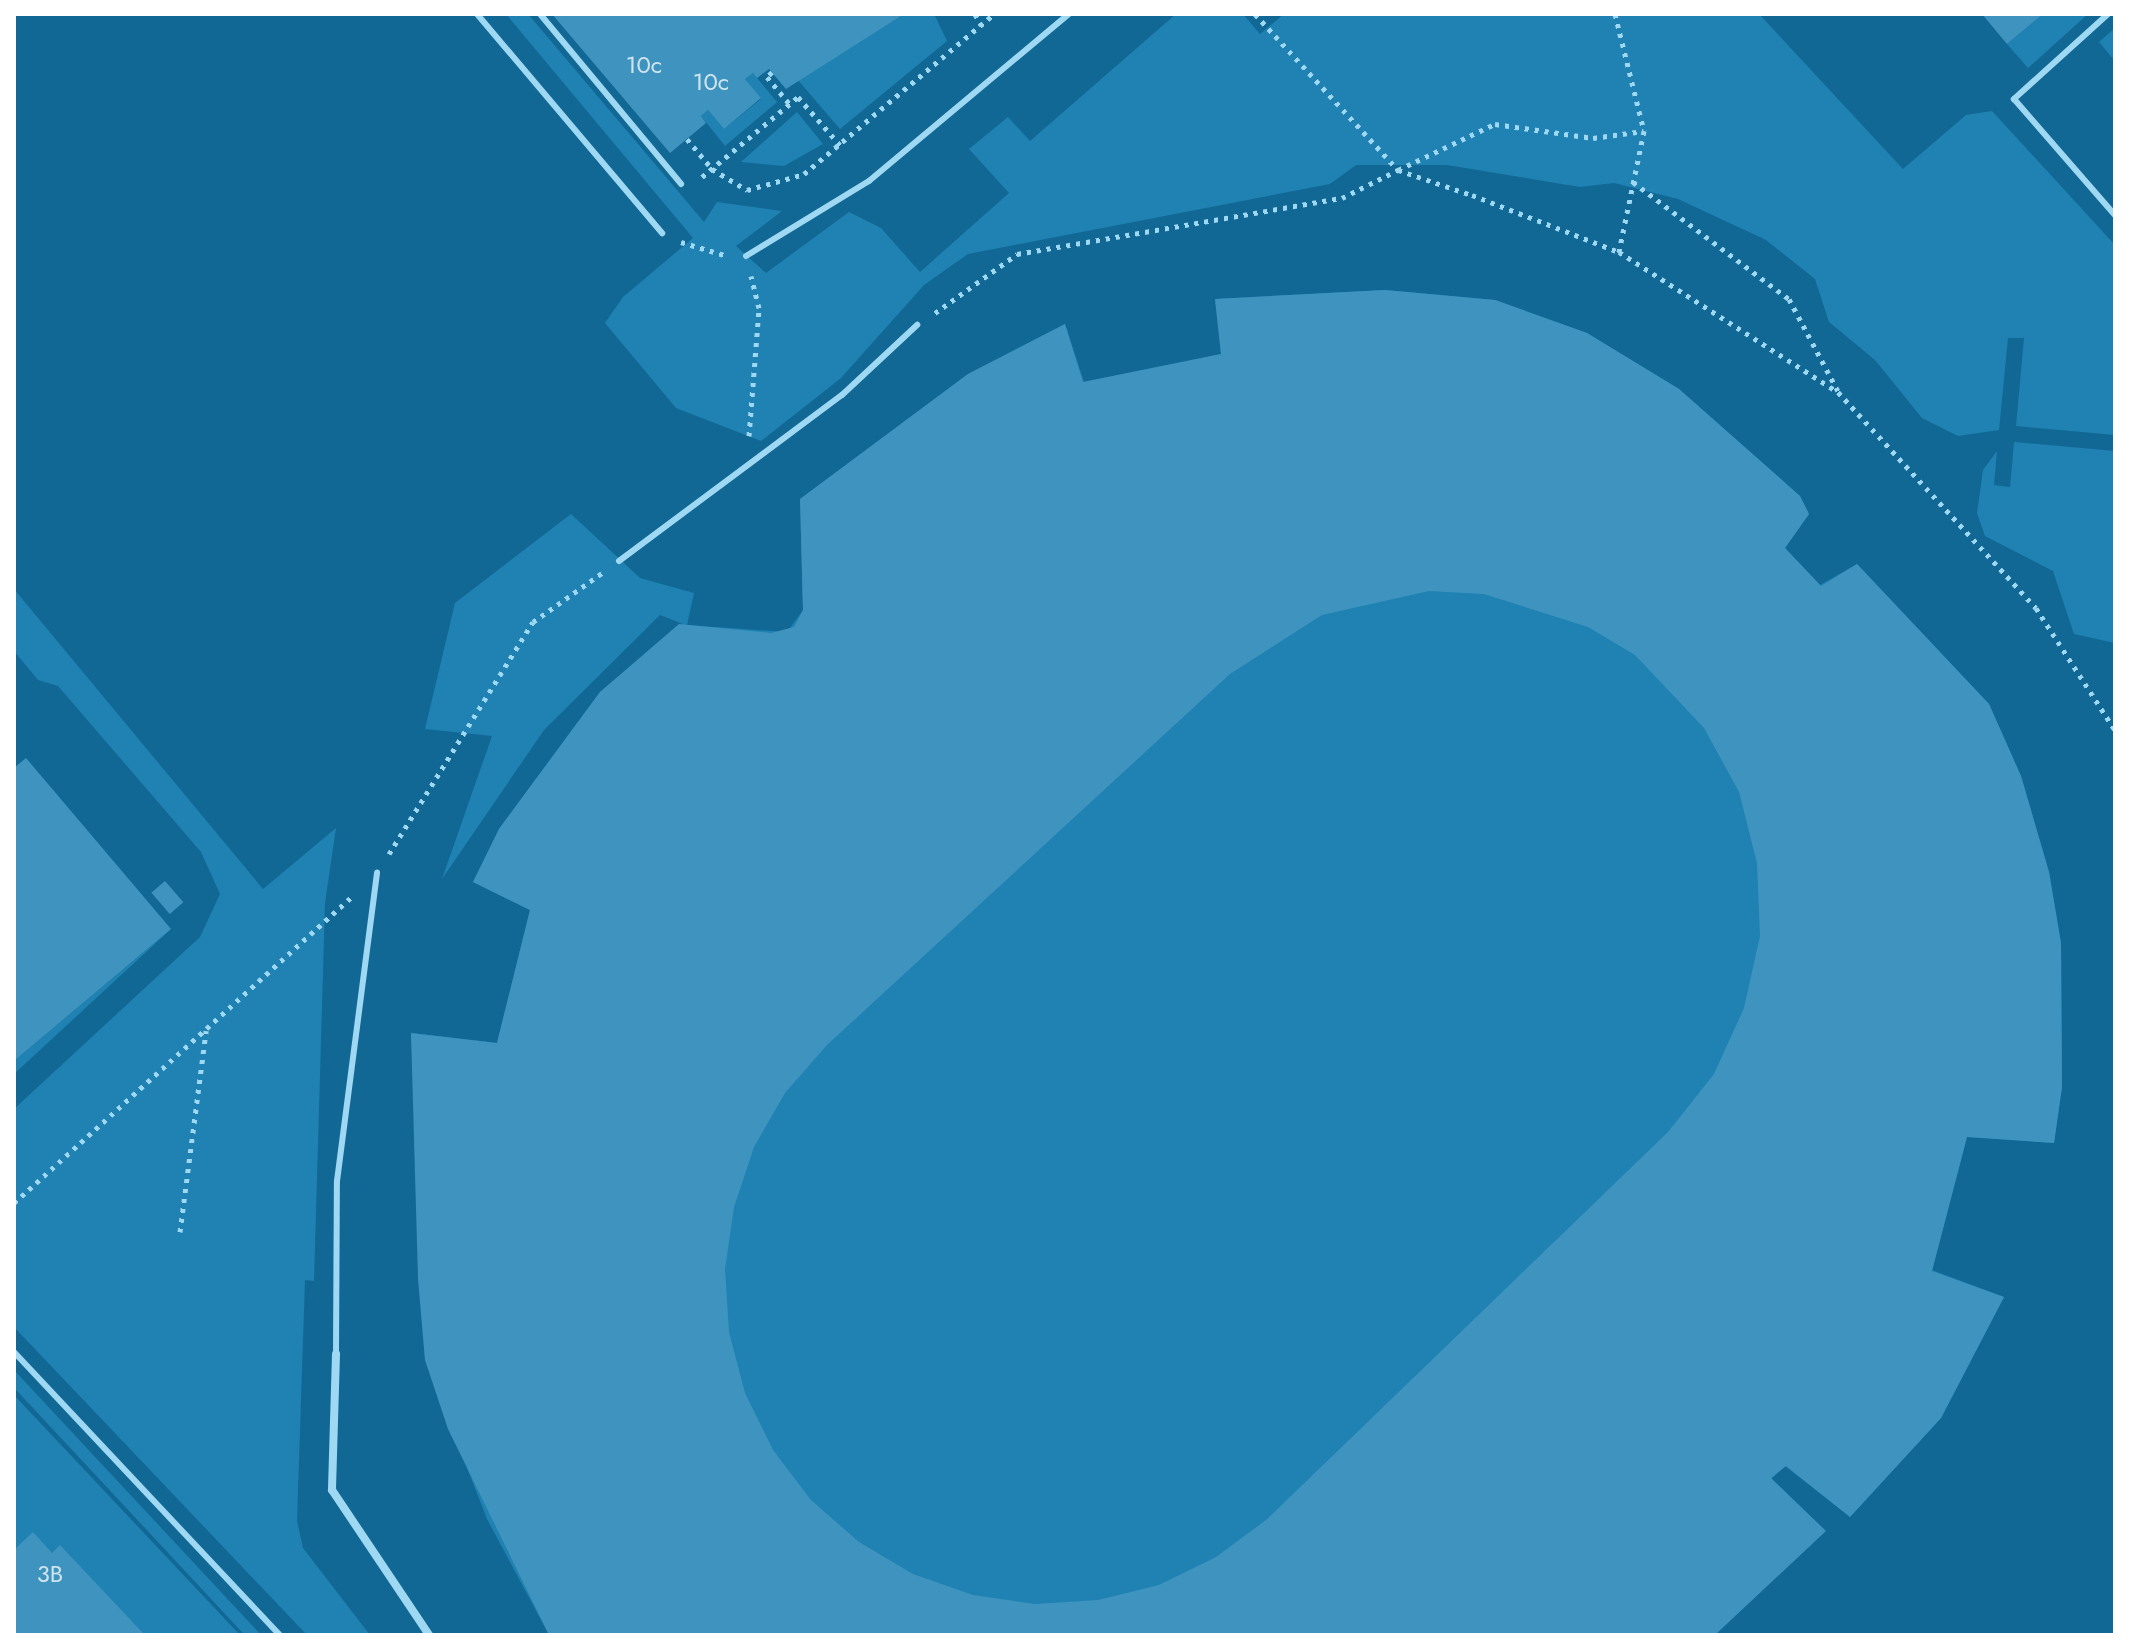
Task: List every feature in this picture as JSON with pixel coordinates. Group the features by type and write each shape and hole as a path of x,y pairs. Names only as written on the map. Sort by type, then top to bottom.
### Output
{"street":[{"path":"336,1354 332,1490 429,1635"}],"lane":[{"path":"477,14 662,233"},
{"path":"540,14 681,184"},
{"path":"746,256 869,181 1069,14"},
{"path":"2108,14 2014,99 2115,215"},
{"path":"619,561 842,395 917,325"},
{"path":"336,1354 337,1181 377,873"},
{"path":"14,1352 280,1635"}],"path":[{"path":"975,14 981,25"},
{"path":"687,139 712,169 747,190 804,174 994,14"},
{"path":"1255,14 1398,170 1619,252 1838,392"},
{"path":"1615,14 1644,131 1619,252"},
{"path":"772,72 767,77 790,104"},
{"path":"681,184 686,190 798,97 840,145"},
{"path":"917,325 1017,254 1342,198 1495,124 1593,138 1644,131"},
{"path":"1633,182 1789,299 1838,392 2036,608 2115,730"},
{"path":"662,233 704,253 746,256 759,308 746,466"},
{"path":"14,1203 377,873 533,622 619,561"},
{"path":"180,1232 206,1031"}],"shaded area":[{"path":"506,14 528,14 704,222 717,202 782,211 736,246 766,273 849,212 881,228 920,272 1009,193 969,149 1008,117 1030,141 1176,14 1243,14 1260,34 1284,14 1759,14 1903,169 1966,115 1992,111 2115,245 2115,435 2016,426 2024,338 2008,338 1999,430 1958,436 1922,418 1875,360 1829,322 1815,279 1766,240 1678,199 1614,183 1580,187 1447,165 1356,165 1330,184 968,254 924,285 841,378 761,441 676,408 605,323 623,297 693,238"},
{"path":"904,14 934,14 947,41 840,129 797,79"},
{"path":"2043,14 2088,14 2028,68 2007,44"},
{"path":"2115,28 2115,61 2099,42"},
{"path":"753,73 777,102 725,146 701,116 708,110 724,129 761,99 745,79"},
{"path":"797,112 823,144 784,166 741,162"},
{"path":"1385,290 1495,300 1587,333 1679,389 1800,496 1809,514 1785,548 1820,585 1857,564 1989,704 2021,776 2049,872 2061,943 2062,1087 2054,1143 1967,1137 1932,1270 2004,1297 1941,1418 1850,1517 1785,1466 1608,1635 549,1635 487,1519 425,1360 411,1033 497,1043 530,910 473,882 499,829 600,692 683,624 660,615 544,730 442,879 492,736 425,729 455,603 571,514 640,578 694,593 687,625 787,632 803,610 800,499 968,374 1065,324 1084,382 1221,354 1215,299"},
{"path":"2014,442 2115,451 2115,643 2074,634 2053,571 1985,536 1977,513 1983,470 1997,451 1994,485 2010,487"},
{"path":"14,589 263,889 336,828 325,903 314,1281 305,1280 297,1521 303,1548 370,1635 307,1635 14,1327 14,1109 200,937 220,894 201,852 58,686 38,680 14,651"},
{"path":"171,929 14,1074 14,1061"},
{"path":"14,1370 261,1635 245,1635 14,1388"},
{"path":"14,1395 240,1635 145,1635 60,1546 52,1553 14,1550"}],"building":[{"path":"552,14 904,14 786,89 769,69 757,78 753,73 745,79 761,98 724,129 708,110 701,116 706,123 670,153"},
{"path":"1982,14 2043,14 2007,44"},
{"path":"1385,290 1495,300 1587,333 1679,389 1800,496 1809,514 1785,548 1821,586 1857,564 1989,704 2021,776 2049,872 2061,943 2062,1087 2054,1143 1967,1137 1932,1271 2004,1297 1941,1418 1850,1517 1786,1466 1771,1478 1826,1531 1715,1635 549,1635 448,1429 425,1360 418,1279 411,1033 497,1043 530,910 473,882 499,829 600,692 679,624 771,633 794,627 803,610 800,499 968,374 1065,324 1083,382 1221,354 1215,299","holes":["1429,591 1484,594 1588,627 1635,655 1704,728 1739,792 1757,863 1760,936 1744,1008 1714,1074 1668,1132 1266,1520 1216,1557 1159,1585 1098,1600 1035,1604 973,1595 913,1574 859,1542 811,1500 773,1450 745,1393 729,1332 725,1269 734,1207 754,1147 785,1093 827,1045 1230,674 1322,615"]},
{"path":"26,758 171,929 14,1061 14,768"},
{"path":"165,881 183,902 170,914 151,893"},
{"path":"33,1532 52,1553 60,1545 145,1635 14,1635 14,1550"}]}
